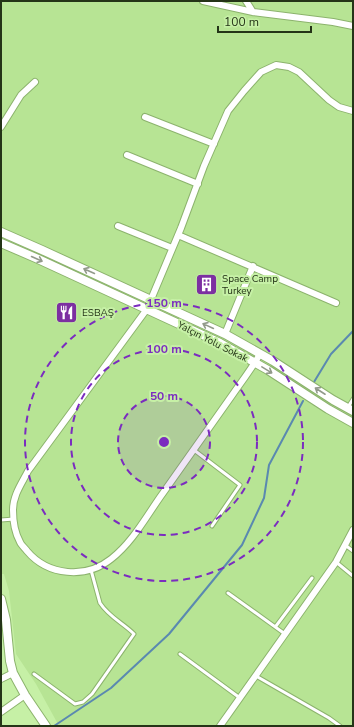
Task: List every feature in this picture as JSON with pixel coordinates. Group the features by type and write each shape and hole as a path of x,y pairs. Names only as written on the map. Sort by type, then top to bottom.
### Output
{"street":[{"path":"203,1 253,12 334,22 353,26"},
{"path":"246,1 253,12"},
{"path":"260,354 194,450 119,553 110,561 97,568 82,572 65,572 52,568 34,559 20,542 15,528 13,508 16,494 28,471 147,309 228,111 261,72 276,65 289,67 299,72 328,100 339,107 353,111"},
{"path":"1,127 21,95 35,82"},
{"path":"145,117 214,144"},
{"path":"127,155 198,184"},
{"path":"118,226 172,248"},
{"name":"Yalçın Yolu Sokak","path":"1,232 225,334 350,410"},
{"path":"178,235 336,303"},
{"name":"Yalçın Yolu Sokak","path":"1,243 220,343 353,423"},
{"path":"225,334 253,266"},
{"path":"220,726 336,562 353,530"},
{"path":"1,599 6,620 10,661 13,673 25,695 46,726"},
{"path":"1,679 13,673"},
{"path":"1,712 25,695"}],"lane":[{"path":"350,410 353,399"},
{"path":"194,450 240,485 212,526"},
{"path":"1,520 14,519"},
{"path":"345,545 353,551"},
{"path":"336,562 353,576"},
{"path":"34,674 75,704 83,702 92,694 134,634 108,614 102,606 91,570"},
{"path":"276,626 312,578"},
{"path":"228,592 286,634"},
{"path":"180,654 240,698"},
{"path":"256,676 329,718 340,726"}],"shaded area":[{"path":"1,1 353,1 353,726 59,726 36,684 16,654 9,591 4,574 1,574"}],"waterway":[{"path":"314,382 331,354 353,331"},
{"path":"54,726 111,688 169,634 242,545 264,498 269,465 303,401"}],"place":[{"name":"Space Camp Turkey","path":"206,284"},
{"name":"ESBAŞ","path":"66,312"}]}
